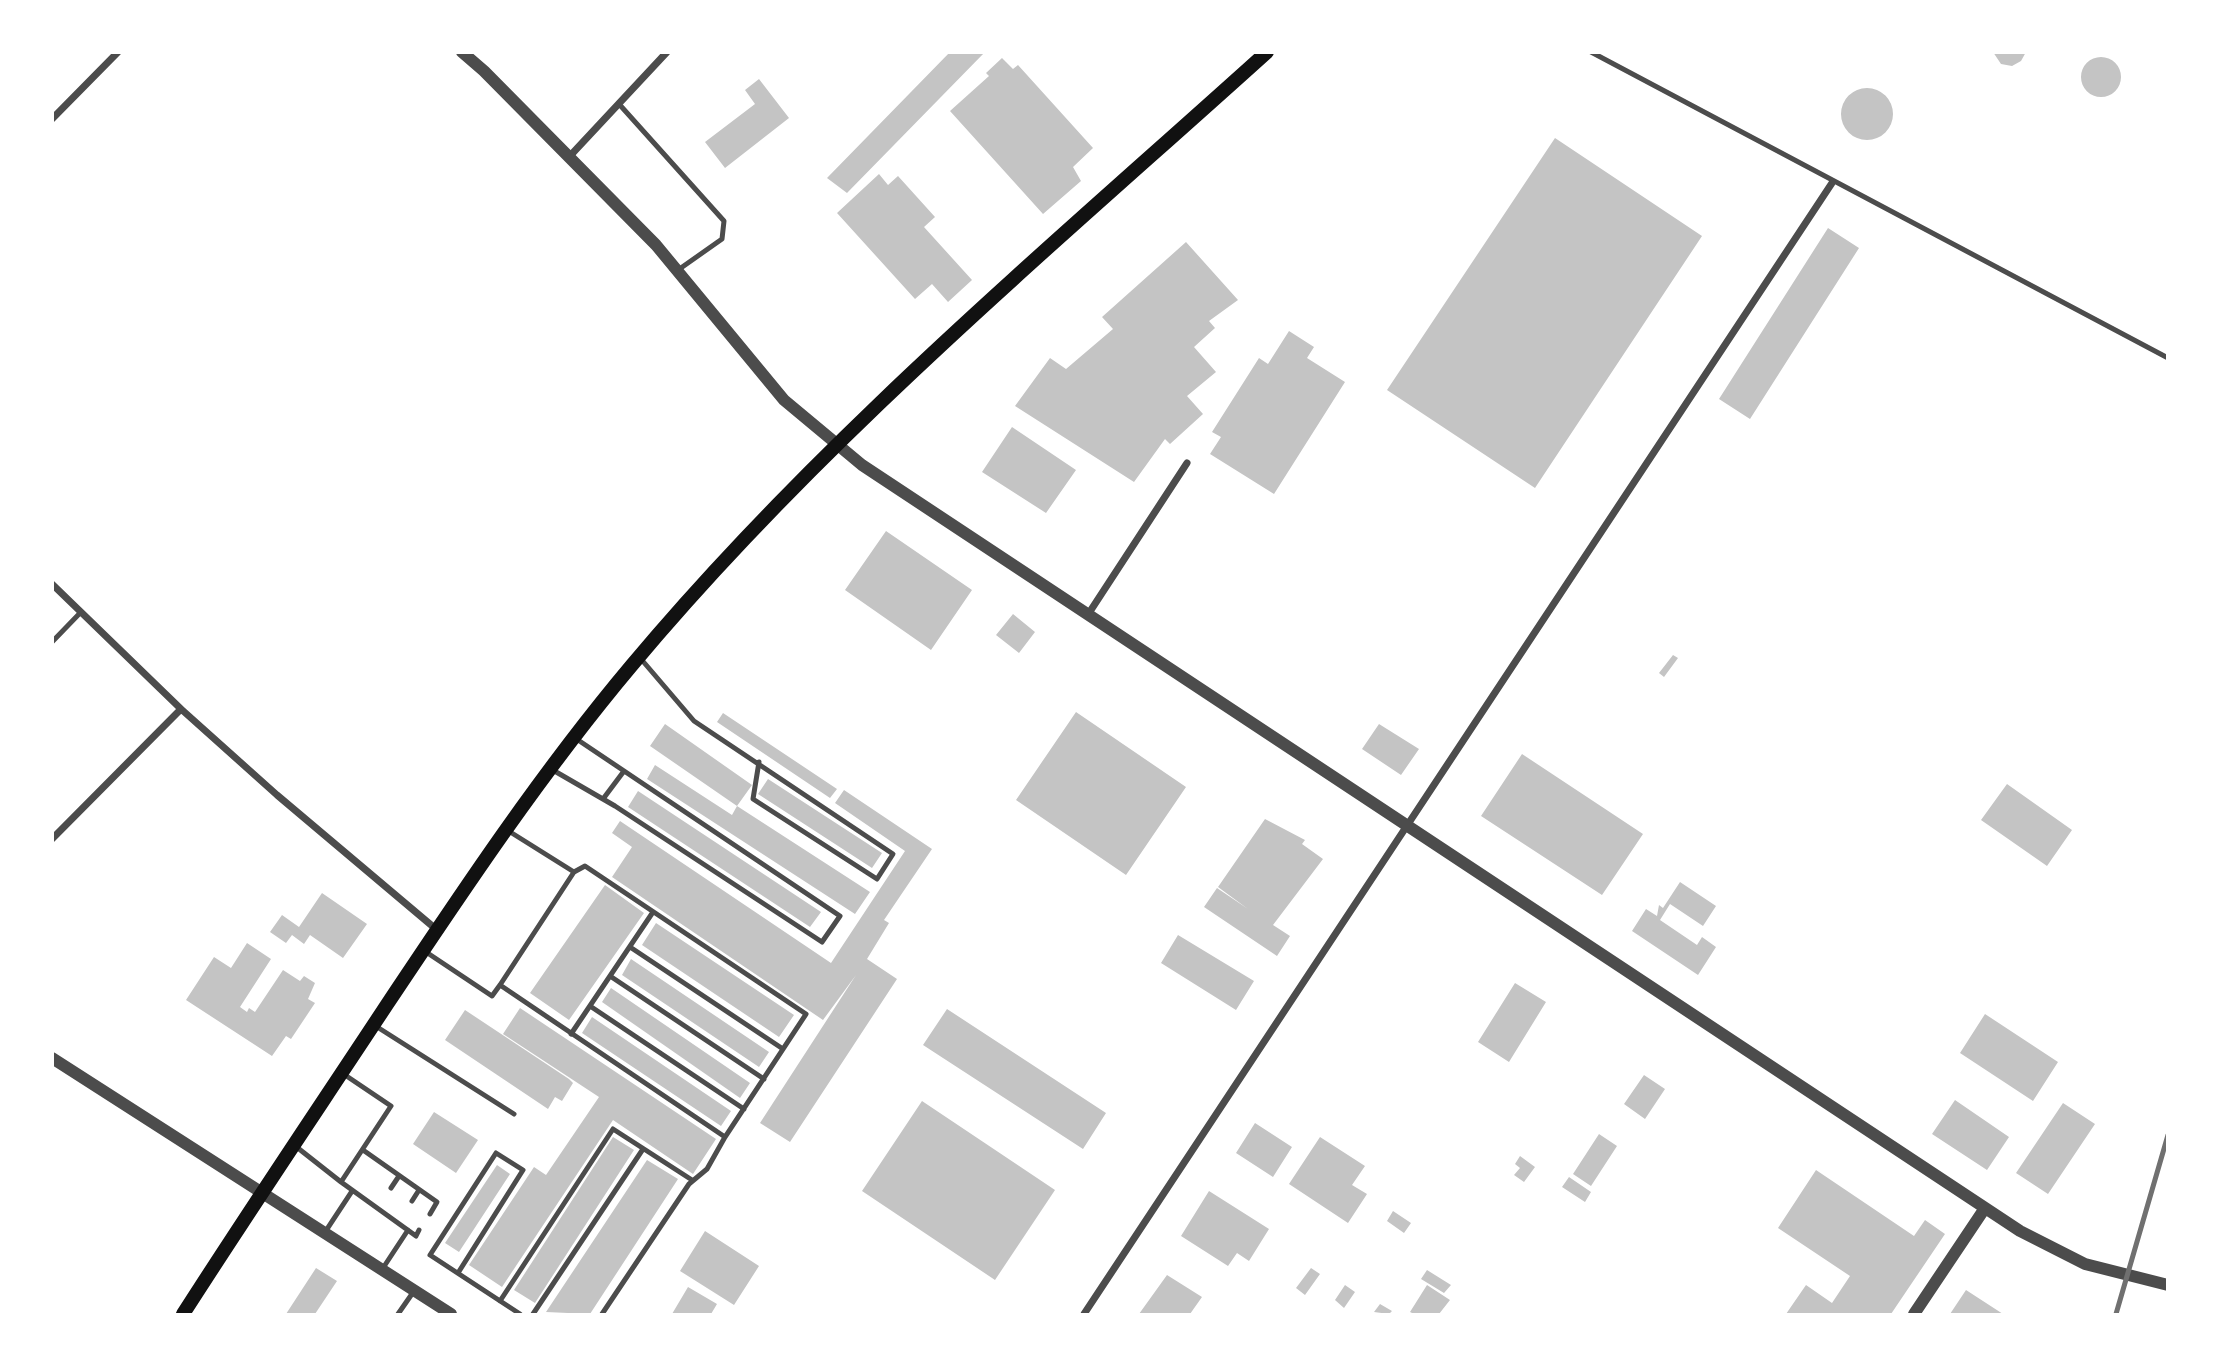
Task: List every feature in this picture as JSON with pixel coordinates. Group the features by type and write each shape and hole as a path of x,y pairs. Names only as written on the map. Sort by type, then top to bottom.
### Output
{"main road":[{"path":"183,1314 437,929 551,769 639,657 719,565 836,445 1267,52"}],"street":[{"path":"52,119 118,52"},
{"path":"462,52 569,157 678,270 784,400 836,445 1985,1208 2054,1251 2112,1272 2168,1285"},
{"path":"569,157 667,52"},
{"path":"1084,1314 1832,183"},
{"path":"1089,613 1187,463"},
{"path":"52,584 181,709 277,795 437,929"},
{"path":"52,839 181,709"},
{"path":"52,1058 451,1314"},
{"path":"1914,1314 1985,1208"}],"lane":[{"path":"1591,52 1832,183 2168,358"},
{"path":"619,104 724,222 722,239 678,270"},
{"path":"52,642 82,612"},
{"path":"639,657 694,722 759,762 893,854 877,879 753,799 759,762"},
{"path":"551,769 603,799 822,943 839,916 575,737"},
{"path":"603,799 624,771"},
{"path":"507,830 574,872"},
{"path":"424,950 492,996 574,872 585,866 806,1014 707,1169 692,1180 602,1314"},
{"path":"571,1034 653,912"},
{"path":"630,947 783,1049"},
{"path":"610,976 764,1079"},
{"path":"500,985 725,1137"},
{"path":"590,1006 744,1109"},
{"path":"374,1025 514,1114"},
{"path":"341,1182 391,1106 342,1073"},
{"path":"500,1301 613,1129 692,1180"},
{"path":"294,1145 352,1191 399,1220 416,1236 419,1230"},
{"path":"533,1314 643,1149"},
{"path":"363,1150 437,1202 430,1214"},
{"path":"457,1273 523,1170 496,1153 430,1255 457,1273 520,1314"},
{"path":"391,1188 399,1176"},
{"path":"412,1201 419,1190"},
{"path":"325,1232 352,1191"},
{"path":"382,1269 408,1230"},
{"path":"398,1314 414,1290"}],"building":[{"path":"950,52 985,52 847,193 827,178"},
{"path":"1993,52 2026,52 2021,61 2012,66 2001,64"},
{"path":"2101,57 2109,58 2115,63 2120,69 2120,85 2115,91 2109,96 2101,97 2093,96 2087,91 2082,85 2081,77 2082,69 2087,63 2093,58"},
{"path":"1002,58 1013,69 1018,65 1093,148 1073,167 1081,181 1043,214 950,111 989,76 986,73"},
{"path":"759,79 789,118 725,168 705,142 755,104 745,90"},
{"path":"1867,88 1886,95 1893,114 1886,133 1867,140 1848,133 1841,114 1848,95"},
{"path":"1555,138 1702,236 1535,488 1387,390"},
{"path":"879,174 888,185 898,176 935,217 924,227 972,280 948,302 932,284 915,299 837,213"},
{"path":"1828,228 1859,248 1750,419 1719,399"},
{"path":"1186,242 1238,300 1209,321 1215,328 1194,347 1216,372 1187,396 1203,414 1170,444 1165,439 1134,482 1015,406 1050,358 1066,369 1113,329 1102,317"},
{"path":"1289,331 1314,347 1307,358 1345,382 1274,494 1210,454 1221,437 1212,432 1259,358 1268,364"},
{"path":"1012,427 1076,470 1046,513 982,472"},
{"path":"886,531 972,590 931,650 845,590"},
{"path":"1013,614 1035,632 1019,653 996,635"},
{"path":"1673,655 1678,658 1664,677 1659,673"},
{"path":"1076,712 1186,787 1126,875 1016,800"},
{"path":"723,713 837,789 830,798 717,722"},
{"path":"665,724 752,785 737,806 650,746"},
{"path":"1379,724 1419,749 1401,775 1362,749"},
{"path":"1522,754 1643,834 1602,895 1481,816"},
{"path":"655,765 732,815 737,806 870,892 855,914 647,779"},
{"path":"768,779 882,853 872,868 758,794"},
{"path":"2007,784 2072,830 2047,866 1981,820"},
{"path":"844,790 932,849 884,920 889,923 867,959 897,979 790,1142 760,1123 856,975 823,1020 612,877 632,847 612,833 620,821 831,963 905,851 835,803"},
{"path":"638,791 821,912 810,927 628,807"},
{"path":"1265,819 1305,840 1302,844 1323,859 1273,925 1290,936 1277,956 1204,907 1217,888 1248,909 1218,887"},
{"path":"1680,882 1716,906 1703,926 1670,904 1660,920 1697,945 1702,937 1716,947 1698,975 1632,931 1646,909 1657,916 1659,905 1663,908"},
{"path":"605,885 644,913 569,1020 530,993"},
{"path":"322,893 367,924 343,958 310,935 304,944 292,935 286,943 270,932 282,915 299,927"},
{"path":"656,923 794,1015 779,1037 642,945"},
{"path":"1178,935 1254,981 1236,1010 1161,963"},
{"path":"247,943 271,959 240,1007 247,1012 249,1008 255,1012 283,970 300,981 304,976 315,983 308,999 315,1003 291,1039 286,1036 272,1056 186,1000 214,957 231,968"},
{"path":"631,959 769,1052 759,1067 622,975"},
{"path":"1515,983 1546,1002 1509,1062 1478,1042"},
{"path":"611,988 750,1083 740,1098 602,1002"},
{"path":"520,1008 716,1139 693,1174 613,1120 502,1287 469,1265 534,1167 546,1175 599,1097 503,1034"},
{"path":"947,1009 1106,1113 1083,1149 923,1045"},
{"path":"465,1010 569,1079 573,1083 562,1101 555,1097 548,1109 445,1040"},
{"path":"1985,1014 2058,1062 2033,1101 1960,1053"},
{"path":"592,1017 731,1111 721,1126 582,1033"},
{"path":"1644,1075 1665,1089 1645,1119 1624,1104"},
{"path":"1955,1100 2009,1137 1987,1170 1932,1134"},
{"path":"922,1101 1055,1190 995,1280 862,1191"},
{"path":"2063,1103 2095,1124 2048,1194 2016,1173"},
{"path":"434,1112 478,1140 456,1173 413,1144"},
{"path":"1255,1123 1292,1147 1273,1177 1236,1153"},
{"path":"1599,1134 1617,1146 1591,1186 1573,1174"},
{"path":"613,1137 634,1150 535,1303 514,1290"},
{"path":"1320,1137 1365,1166 1352,1185 1367,1194 1348,1223 1289,1184"},
{"path":"1520,1156 1535,1167 1524,1182 1514,1175 1520,1168 1515,1164"},
{"path":"647,1160 678,1179 590,1314 546,1312"},
{"path":"497,1165 510,1174 459,1252 445,1243"},
{"path":"1816,1170 1914,1236 1925,1220 1945,1234 1891,1314 1786,1314 1806,1285 1832,1303 1850,1276 1778,1228"},
{"path":"1569,1177 1591,1192 1585,1202 1562,1187"},
{"path":"1209,1191 1269,1229 1249,1261 1237,1253 1228,1266 1181,1236"},
{"path":"1393,1211 1411,1223 1404,1233 1387,1221"},
{"path":"705,1231 759,1266 734,1305 680,1271"},
{"path":"316,1268 337,1281 315,1314 286,1314"},
{"path":"1311,1268 1320,1274 1305,1295 1296,1288"},
{"path":"1427,1270 1451,1285 1444,1293 1421,1279"},
{"path":"1167,1275 1202,1297 1190,1314 1139,1314"},
{"path":"1345,1285 1355,1292 1344,1308 1335,1300"},
{"path":"1427,1285 1450,1300 1439,1314 1410,1312"},
{"path":"688,1287 717,1304 711,1314 672,1314"},
{"path":"1966,1290 2003,1314 1950,1314"},
{"path":"1380,1304 1392,1311 1389,1314 1374,1312"}],"railway":[{"path":"2116,1314 2168,1135"}]}
